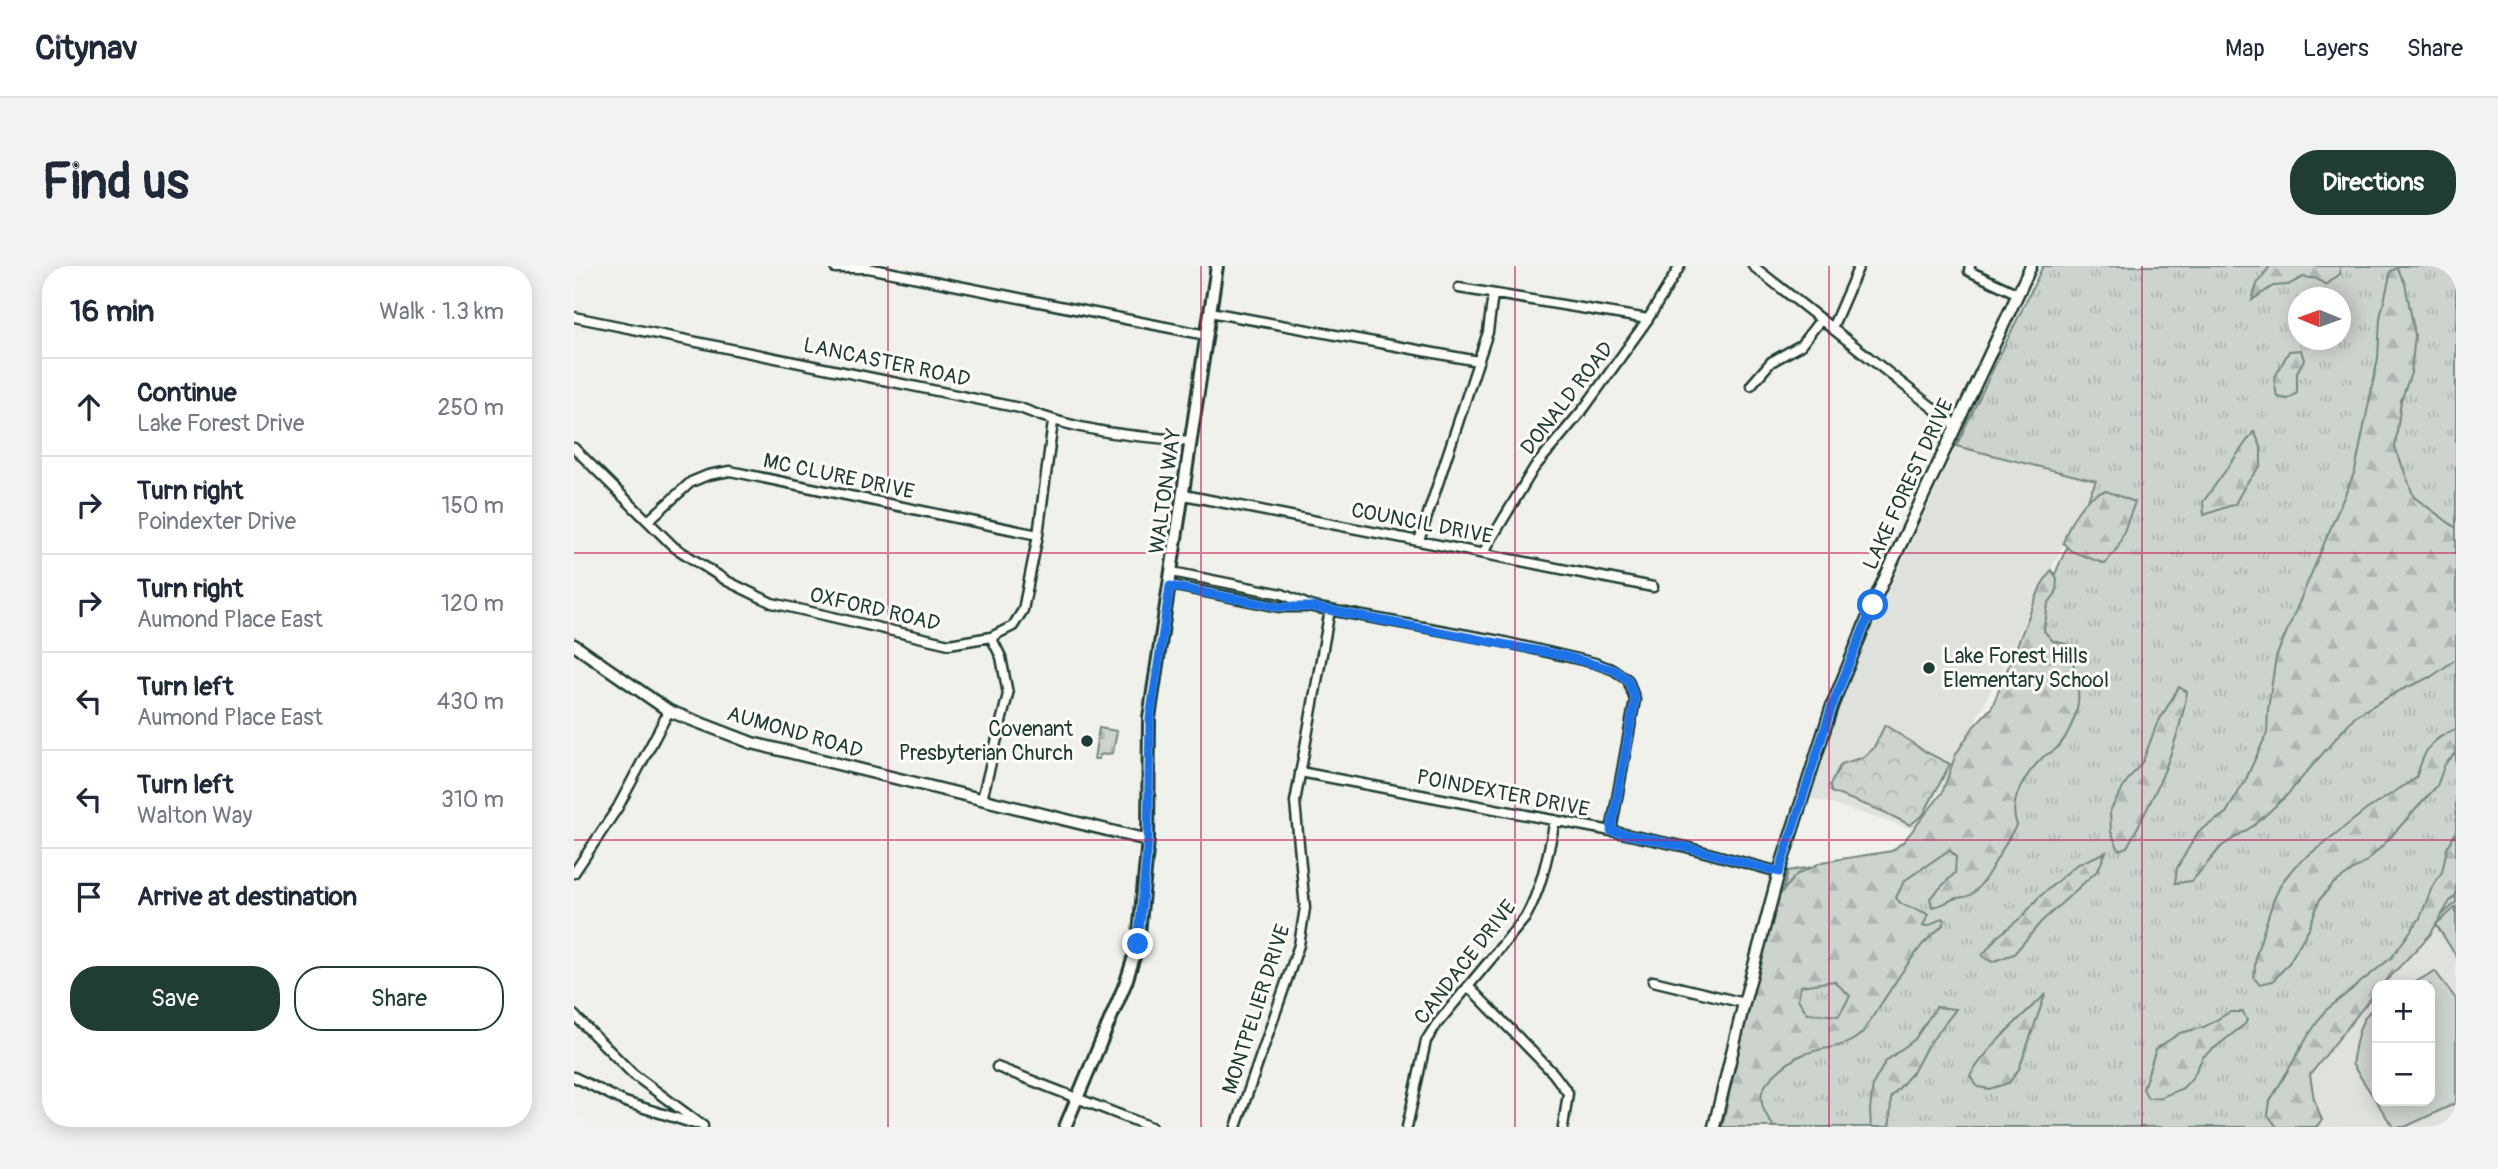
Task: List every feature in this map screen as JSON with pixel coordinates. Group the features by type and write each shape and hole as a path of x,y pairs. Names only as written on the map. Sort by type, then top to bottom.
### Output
{"main road":[{"name":"WALTON WAY","path":"1065,1127 1126,982 1138,944 1148,840 1150,718 1217,266"}],"street":[{"name":"DONALD ROAD","path":"1483,553 1534,468 1585,407 1648,319 1680,266"},
{"path":"1753,266 1956,426"},
{"path":"1832,328 1860,266"},
{"path":"1970,266 1969,271 2018,294"},
{"name":"LAKE FOREST DRIVE","path":"1714,1127 1779,872 1818,748 1854,649 2031,266"},
{"path":"835,268 868,268 1206,335"},
{"path":"1460,288 1648,319"},
{"path":"1419,541 1488,332 1493,294"},
{"path":"1210,312 1478,361"},
{"name":"LANCASTER ROAD","path":"574,317 1020,408 1053,422 1114,435 1191,441"},
{"path":"1751,385 1771,362 1801,345 1821,319"},
{"name":"OXFORD ROAD","path":"574,448 674,547 727,582 772,603 949,644 992,636 1013,626 1023,610 1038,535 1053,422"},
{"name":"MC CLURE DRIVE","path":"648,522 691,482 708,475 730,471 1038,535"},
{"name":"COUNCIL DRIVE","path":"1184,495 1653,587"},
{"path":"1172,572 1282,594 1313,607"},
{"path":"1170,586 1279,607 1330,610 1565,656 1614,670 1628,680 1635,700 1611,831"},
{"name":"MONTPELIER DRIVE","path":"1236,1127 1299,945 1305,908 1295,802 1330,610"},
{"path":"982,799 1008,694 1001,657 992,636"},
{"name":"AUMOND ROAD","path":"574,645 669,711 752,743 1148,840"},
{"path":"574,873 618,807 669,711"},
{"name":"POINDEXTER DRIVE","path":"1300,772 1611,831 1686,847 1779,872"},
{"name":"CANDACE DRIVE","path":"1407,1127 1426,1041 1436,1025 1525,918 1534,901 1555,820"},
{"path":"1653,981 1744,1003"},
{"path":"1468,986 1553,1073 1568,1093 1563,1127"},
{"path":"574,1015 633,1074 704,1127"},
{"path":"997,1068 1151,1127"},
{"path":"574,1077 625,1102 704,1127"}],"shaded area":[{"name":"Lake Forest Hills Elementary School","path":"1956,446 2096,480 1940,792 1912,829 1811,798 1836,718 1876,618"},
{"path":"2456,905 2456,1127 2318,1127 2298,1080 2372,990 2372,1106 2435,1106 2435,980 2381,980 2407,948"}],"green space":[{"path":"2043,266 2456,266 2456,903 2406,946 2378,980 2372,980 2372,987 2295,1079 2317,1127 1726,1127 1788,871 1934,848 2096,481 1956,446"},
{"path":"2270,266 2340,266 2340,274 2326,285 2317,279 2303,277 2288,285 2273,286 2252,300 2257,284"},
{"path":"2397,268 2405,283 2415,335 2411,373 2401,401 2395,447 2414,497 2456,528 2456,659 2431,677 2401,690 2355,716 2287,795 2256,824 2222,846 2192,881 2175,883 2177,868 2198,832 2226,813 2246,779 2267,733 2276,657 2355,471 2378,358 2380,318 2391,271"},
{"path":"2301,350 2304,360 2297,372 2297,393 2288,399 2277,397 2274,379 2289,351"},
{"path":"2254,431 2261,447 2261,465 2235,504 2204,515 2203,502"},
{"path":"2106,491 2135,502 2118,547 2105,564 2071,551 2063,543 2078,511 2090,498"},
{"path":"2051,570 2057,578 2056,593 2048,604 2044,631 2053,641 2067,644 2076,673 2078,703 2064,739 2057,748 2043,757 2020,788 2014,807 2017,825 1995,863 1970,895 1935,907 1932,907 1930,898 1955,873 1956,856 1949,850 1904,881 1896,898 1903,905 1928,915 1923,926 1929,926 1942,918 1945,920 1942,926 1922,945 1862,1033 1848,1043 1797,1057 1768,1081 1762,1092 1762,1102 1774,1127 1722,1127 1756,971 1780,895 1796,875 1822,862 1892,851 1904,841 1942,793 1956,754 1974,726 1992,707 2041,586","holes":["1834,981 1850,996 1839,1016 1807,1013 1798,999 1801,986"]},
{"path":"2179,687 2187,692 2171,753 2137,829 2127,847 2119,850 2111,832 2110,811 2127,781 2143,761 2156,726"},
{"path":"1885,725 1950,764 1923,815 1910,825 1882,811 1831,792 1830,785 1841,764 1864,757 1873,749"},
{"path":"1099,728 1117,731 1113,753 1094,759"},
{"path":"2456,729 2456,753 2445,764 2437,786 2367,861 2333,884 2320,899 2309,928 2289,963 2273,981 2259,984 2254,978 2256,955 2273,901 2282,882 2295,866 2366,810 2416,778 2428,748 2433,742"},
{"path":"2456,832 2456,895 2430,935 2387,980 2372,980 2372,996 2310,1075 2314,1099 2322,1120 2316,1127 2277,1127 2268,1115 2270,1101 2308,1036 2325,1011 2392,957 2420,918 2432,887 2442,872 2447,848"},
{"path":"2106,852 2098,870 2041,922 2014,954 1992,962 1982,956 1997,937 2076,865"},
{"path":"2456,907 2456,956 2436,924"},
{"path":"2435,971 2456,999 2456,1103 2405,1127 2393,1127 2379,1106 2435,1106 2435,980 2419,980"},
{"path":"2045,995 2019,1069 2009,1083 1989,1089 1978,1087 1970,1076 1977,1065 2004,1033"},
{"path":"1936,1007 1956,1009 1926,1048 1914,1071 1891,1097 1888,1127 1871,1127 1873,1084 1886,1061 1915,1039"},
{"path":"2371,1010 2372,1095 2352,1064 2362,1023"},
{"path":"2230,1012 2243,1012 2247,1020 2245,1024 2203,1057 2193,1077 2183,1088 2162,1097 2148,1098 2143,1089 2156,1049 2180,1033 2204,1027"}],"place":[{"name":"Lake Forest Hills Elementary School","path":"1929,668"},
{"name":"Covenant Presbyterian Church","path":"1087,741"}],"route":[{"path":"1138,944 1148,840 1147,754 1150,718 1170,586 1279,607 1313,607 1500,642 1595,663 1614,670 1628,680 1635,700 1611,831 1686,847 1779,872 1832,706 1873,605"}]}
